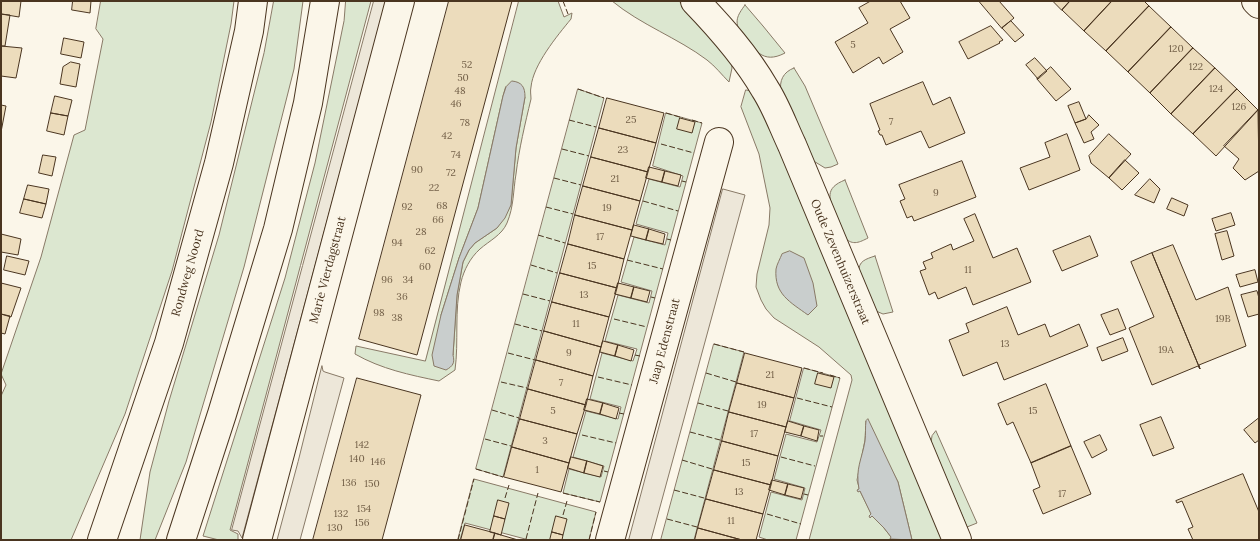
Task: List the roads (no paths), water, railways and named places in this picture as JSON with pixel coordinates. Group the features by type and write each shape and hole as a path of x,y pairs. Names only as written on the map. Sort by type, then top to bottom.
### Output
{"street":[{"name":"Rondweg Noord","path":"102,540 169,343 217,173 249,31 253,1"},
{"path":"181,540 278,230 308,103 326,1"},
{"name":"Marie Vierdagstraat","path":"257,540 400,1"},
{"name":"Oude Zevenhuizerstraat","path":"694,1 720,26 746,58 766,90 792,145 957,540"},
{"name":"Jaap Edenstraat","path":"610,540 719,142"}]}
